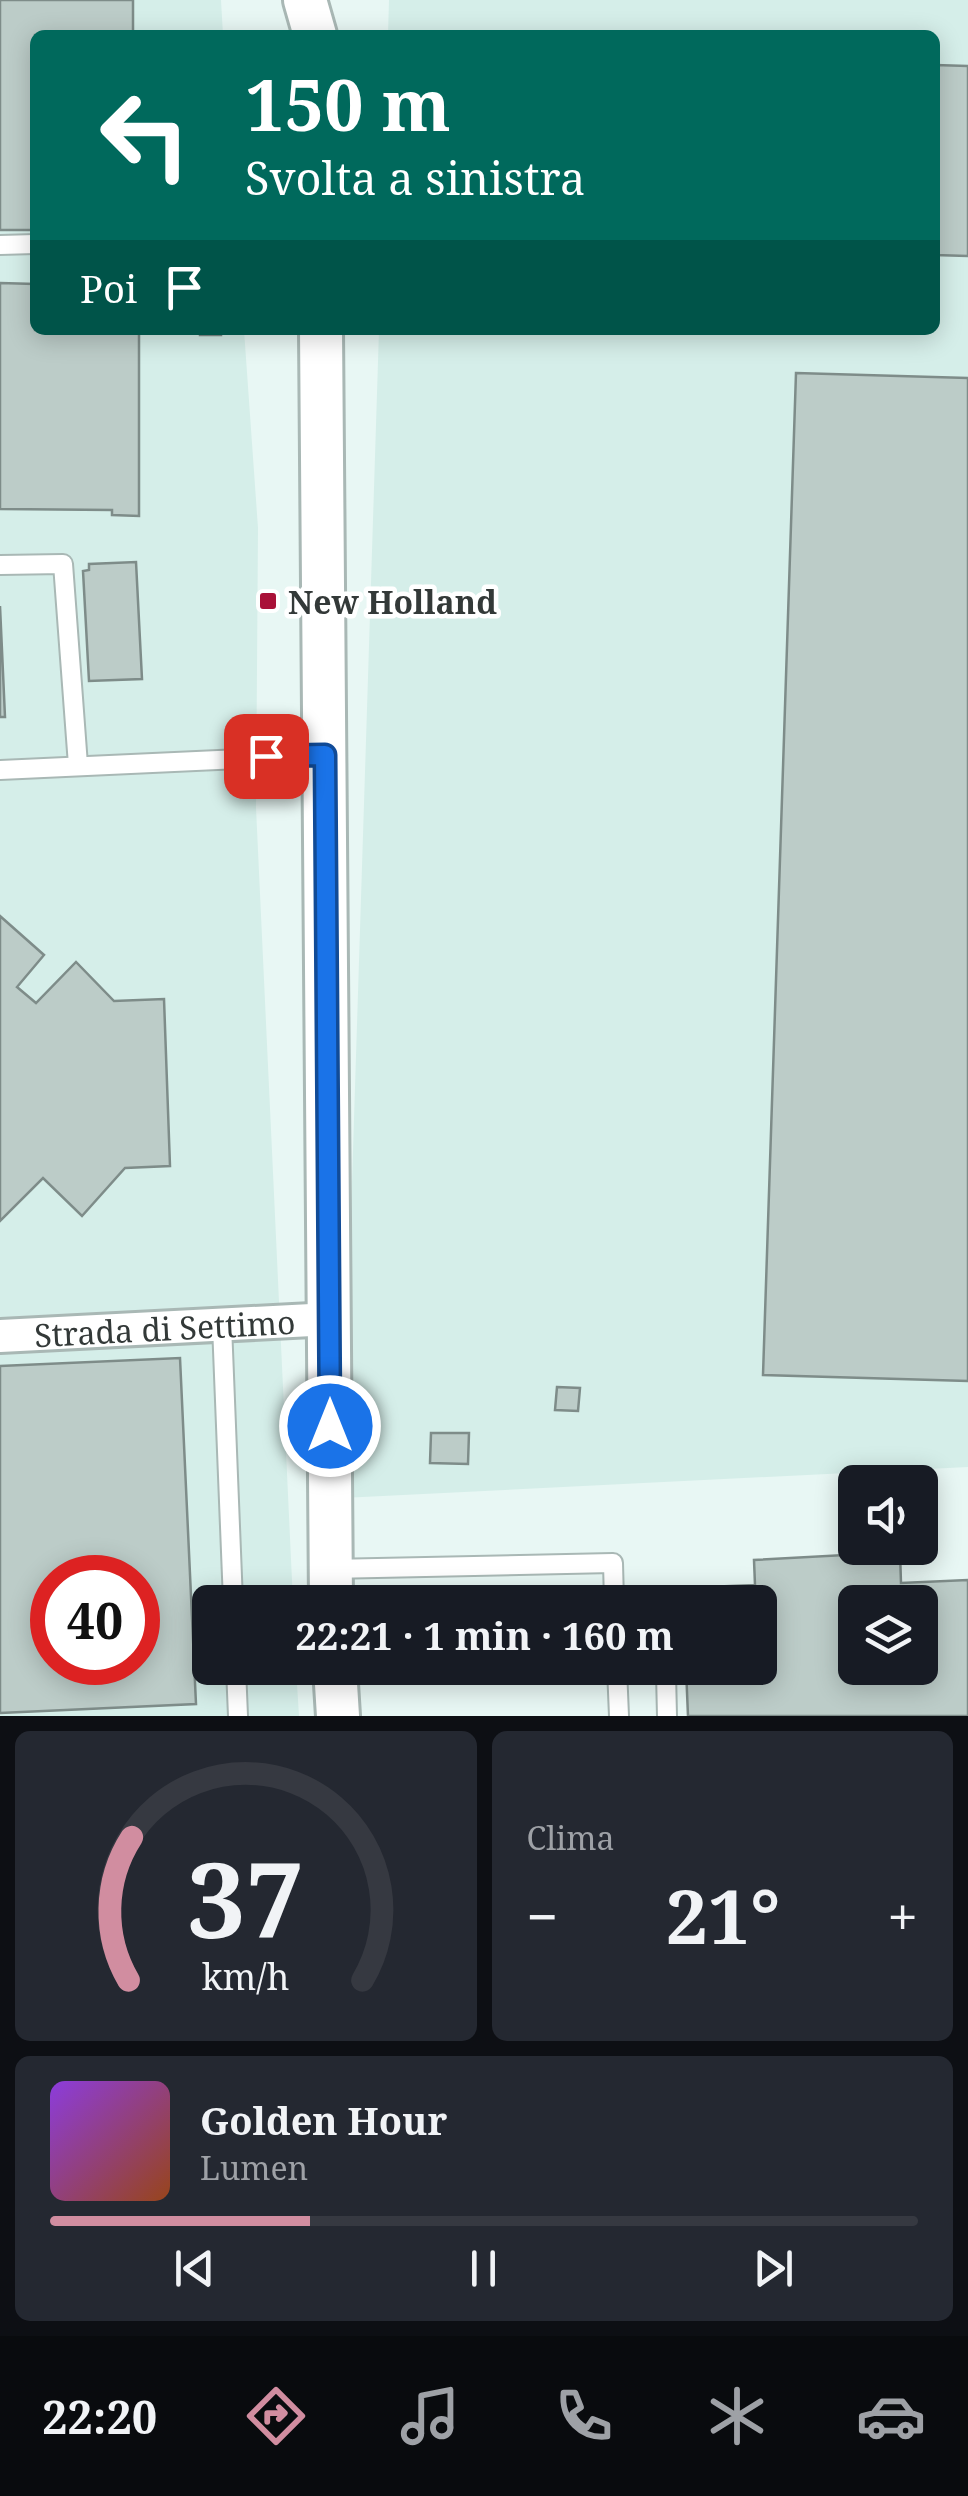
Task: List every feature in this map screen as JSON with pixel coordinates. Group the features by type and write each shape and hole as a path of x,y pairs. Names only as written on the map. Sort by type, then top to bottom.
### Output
{"street":[{"path":"305,0 315,30"},
{"path":"317,30 318,0"},
{"name":"Strada di Settimo","path":"321,335 330,1585"},
{"name":"Strada di Settimo","path":"0,1336 331,1319"},
{"path":"336,1685 338,1716"}],"lane":[{"path":"0,244 30,244"},
{"path":"0,565 62,564 78,765"},
{"path":"0,770 325,755"},
{"path":"222,1324 232,1585"},
{"path":"342,1585 613,1562 614,1585"},
{"path":"237,1685 238,1716"},
{"path":"618,1685 620,1716"},
{"path":"666,1685 667,1716"}],"shaded area":[{"path":"0,0 221,0 223,30 30,30 30,335 244,335 258,528 256,808 292,1585 192,1585 192,1685 297,1685 299,1716 0,1716"},
{"name":"New Holland","path":"389,0 968,0 968,1467 838,1465 838,1473 342,1498 379,335 940,335 940,30 388,30"}],"building":[{"path":"0,0 133,0 133,30 30,30 30,230 0,230"},
{"path":"940,65 968,66 968,256 940,255"},
{"path":"0,283 30,284 30,335 139,335 139,516 112,515 112,510 0,509"},
{"path":"796,373 968,378 968,1381 763,1375"},
{"path":"136,562 142,679 89,681 83,571 89,570 89,564"},
{"path":"0,606 5,717 0,717"},
{"path":"0,916 44,955 17,987 36,1003 76,962 114,1001 164,999 170,1166 125,1168 82,1216 43,1178 0,1221"},
{"path":"180,1358 192,1685 195,1685 196,1704 0,1713 0,1366"},
{"path":"557,1387 580,1388 578,1411 555,1410"},
{"path":"431,1433 469,1433 468,1464 430,1463"},
{"path":"838,1555 838,1565 900,1565 901,1583 968,1580 968,1716 688,1716 687,1685 777,1685 777,1585 755,1585 754,1560"}],"place":[{"name":"New Holland","path":"268,601"}],"route":[{"path":"266,756 325,755 330,1426"}]}
